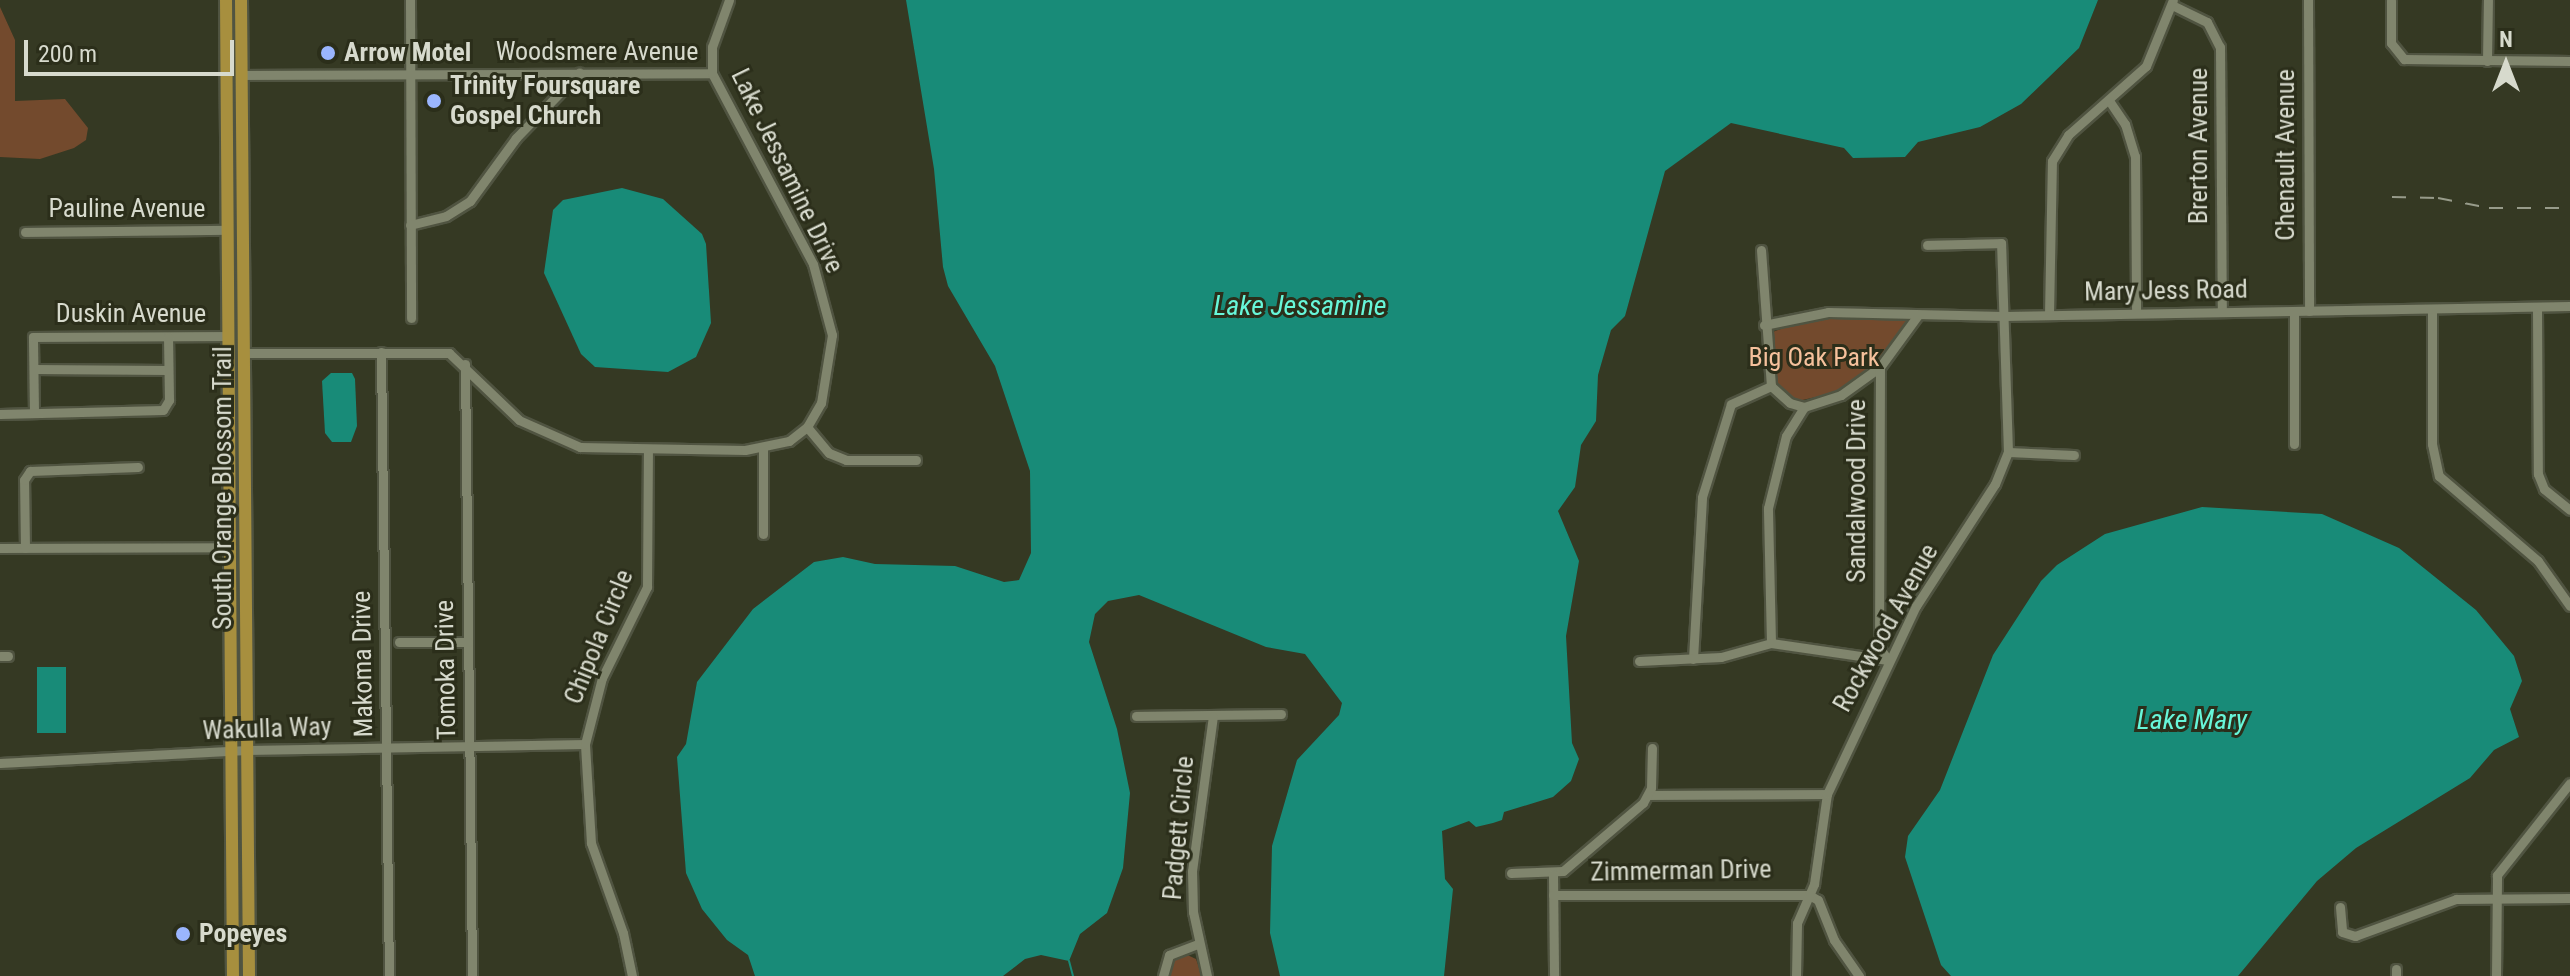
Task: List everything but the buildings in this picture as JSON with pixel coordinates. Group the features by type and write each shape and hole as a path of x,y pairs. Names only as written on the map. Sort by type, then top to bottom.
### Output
{"main road":[{"name":"South Orange Blossom Trail","path":"226,0 233,976"},
{"name":"South Orange Blossom Trail","path":"241,0 249,976"},
{"path":"228,197 243,217"},
{"path":"228,230 243,253"},
{"path":"231,523 245,538"}],"street":[{"path":"410,0 411,318"},
{"name":"Lake Jessamine Drive","path":"729,0 712,47 712,73 813,264 832,335 827,382 807,427"},
{"name":"Chenault Avenue","path":"2308,0 2309,311"},
{"path":"2391,0 2391,43 2404,59 2570,61"},
{"path":"2487,61 2488,0"},
{"path":"2049,315 2052,161 2068,135 2110,102 2146,66 2172,3"},
{"name":"Brerton Avenue","path":"2172,3 2207,22 2220,47 2222,312"},
{"path":"410,225 446,216 470,201 516,138 579,73"},
{"name":"Woodsmere Avenue","path":"241,75 712,73"},
{"path":"2110,102 2125,124 2135,156 2136,313"},
{"name":"Pauline Avenue","path":"25,232 228,230"},
{"name":"Rockwood Avenue","path":"1796,976 1797,923 1818,869 1827,794 1916,606 1995,484 2008,452 2001,243 1927,245"},
{"path":"1761,250 1764,325 1771,386 1782,398 1804,407"},
{"name":"Mary Jess Road","path":"1764,325 1828,312 2004,316 2570,306"},
{"path":"2537,307 2538,474 2544,489 2570,510"},
{"path":"2432,309 2432,444 2439,476 2538,561 2570,606"},
{"path":"2294,311 2294,444"},
{"path":"1771,643 1768,508 1786,436 1804,407 1841,395 1880,367 1918,315"},
{"name":"Duskin Avenue","path":"34,369 33,337 229,336"},
{"path":"0,414 166,409 168,337"},
{"name":"Makoma Drive","path":"381,352 389,976"},
{"path":"244,353 449,353 465,364 519,420 580,447 648,451 763,449 789,441 807,427 829,453 846,460 916,460"},
{"name":"Tomoka Drive","path":"465,364 472,976"},
{"name":"Sandalwood Drive","path":"1880,367 1879,647 1888,660"},
{"path":"34,412 34,369 168,370"},
{"path":"1693,659 1702,497 1731,404 1771,386"},
{"path":"763,449 763,534"},
{"name":"Chipola Circle","path":"632,976 623,933 591,843 585,744 602,678 647,587 648,451"},
{"path":"2008,452 2074,455"},
{"path":"25,548 24,480 30,471 138,467"},
{"path":"0,548 231,547"},
{"path":"399,642 468,642"},
{"path":"1639,661 1721,657 1771,643 1888,660"},
{"path":"1136,716 1281,714"},
{"name":"Padgett Circle","path":"1207,976 1198,944 1192,871 1213,716"},
{"name":"Wakulla Way","path":"0,763 232,754 247,750 585,744"},
{"path":"1650,795 1652,748"},
{"path":"2496,976 2497,875 2570,783"},
{"path":"1511,873 1553,874 1650,795 1827,794"},
{"path":"1553,874 1554,976"},
{"name":"Zimmerman Drive","path":"1553,895 1809,895"},
{"path":"1809,895 1818,900 1834,940 1859,976"},
{"path":"2340,907 2342,932 2355,936 2456,899 2570,898"},
{"path":"1163,976 1169,955 1198,944"}],"green space":[{"path":"0,7 15,40 15,101 65,99 88,128 86,140 74,148 40,159 0,157"},
{"name":"Big Oak Park","path":"1818,315 1909,320 1891,350 1870,369 1838,392 1798,401 1776,386 1770,333"},
{"path":"1183,953 1196,959 1202,976 1168,976 1170,960"}],"water":[{"name":"Lake Jessamine","path":"906,0 2098,0 2079,48 2021,104 1980,127 1918,142 1905,157 1853,158 1844,148 1731,123 1665,171 1625,316 1611,330 1598,375 1596,421 1581,445 1575,487 1558,511 1579,561 1566,636 1572,743 1579,759 1571,781 1553,797 1504,812 1502,820 1493,823 1476,827 1469,821 1442,831 1445,879 1453,889 1444,976 1280,976 1270,933 1272,846 1297,760 1339,715 1342,703 1305,654 1266,647 1139,595 1108,601 1095,614 1089,642 1117,729 1130,793 1123,868 1107,913 1080,934 1069,961 1041,955 1025,959 1003,976 755,976 748,955 727,940 702,909 686,873 677,757 686,744 697,682 753,609 814,562 843,557 875,564 955,566 1004,582 1019,580 1031,553 1030,471 995,366 948,286 943,267 934,169"},
{"path":"622,188 663,199 702,234 706,244 711,323 696,357 668,372 595,367 581,354 544,273 553,210 563,200"},
{"path":"331,373 352,373 355,379 357,426 351,442 332,442 325,433 322,381"},
{"name":"Lake Mary","path":"2202,507 2322,514 2399,548 2476,610 2514,656 2522,681 2510,709 2519,737 2494,750 2470,778 2356,848 2317,881 2238,976 1951,976 1941,965 1905,857 1908,836 1940,790 1993,655 2041,581 2057,565 2105,534"},
{"path":"37,667 66,667 66,733 37,733"}],"waterway":[{"path":"1069,961 1073,976"}],"railway":[{"path":"2392,197 2438,198 2489,208 2570,208"}],"place":[{"name":"Arrow Motel","path":"328,53"},
{"name":"Trinity Foursquare Gospel Church","path":"434,101"},
{"name":"Popeyes","path":"183,934"}]}
